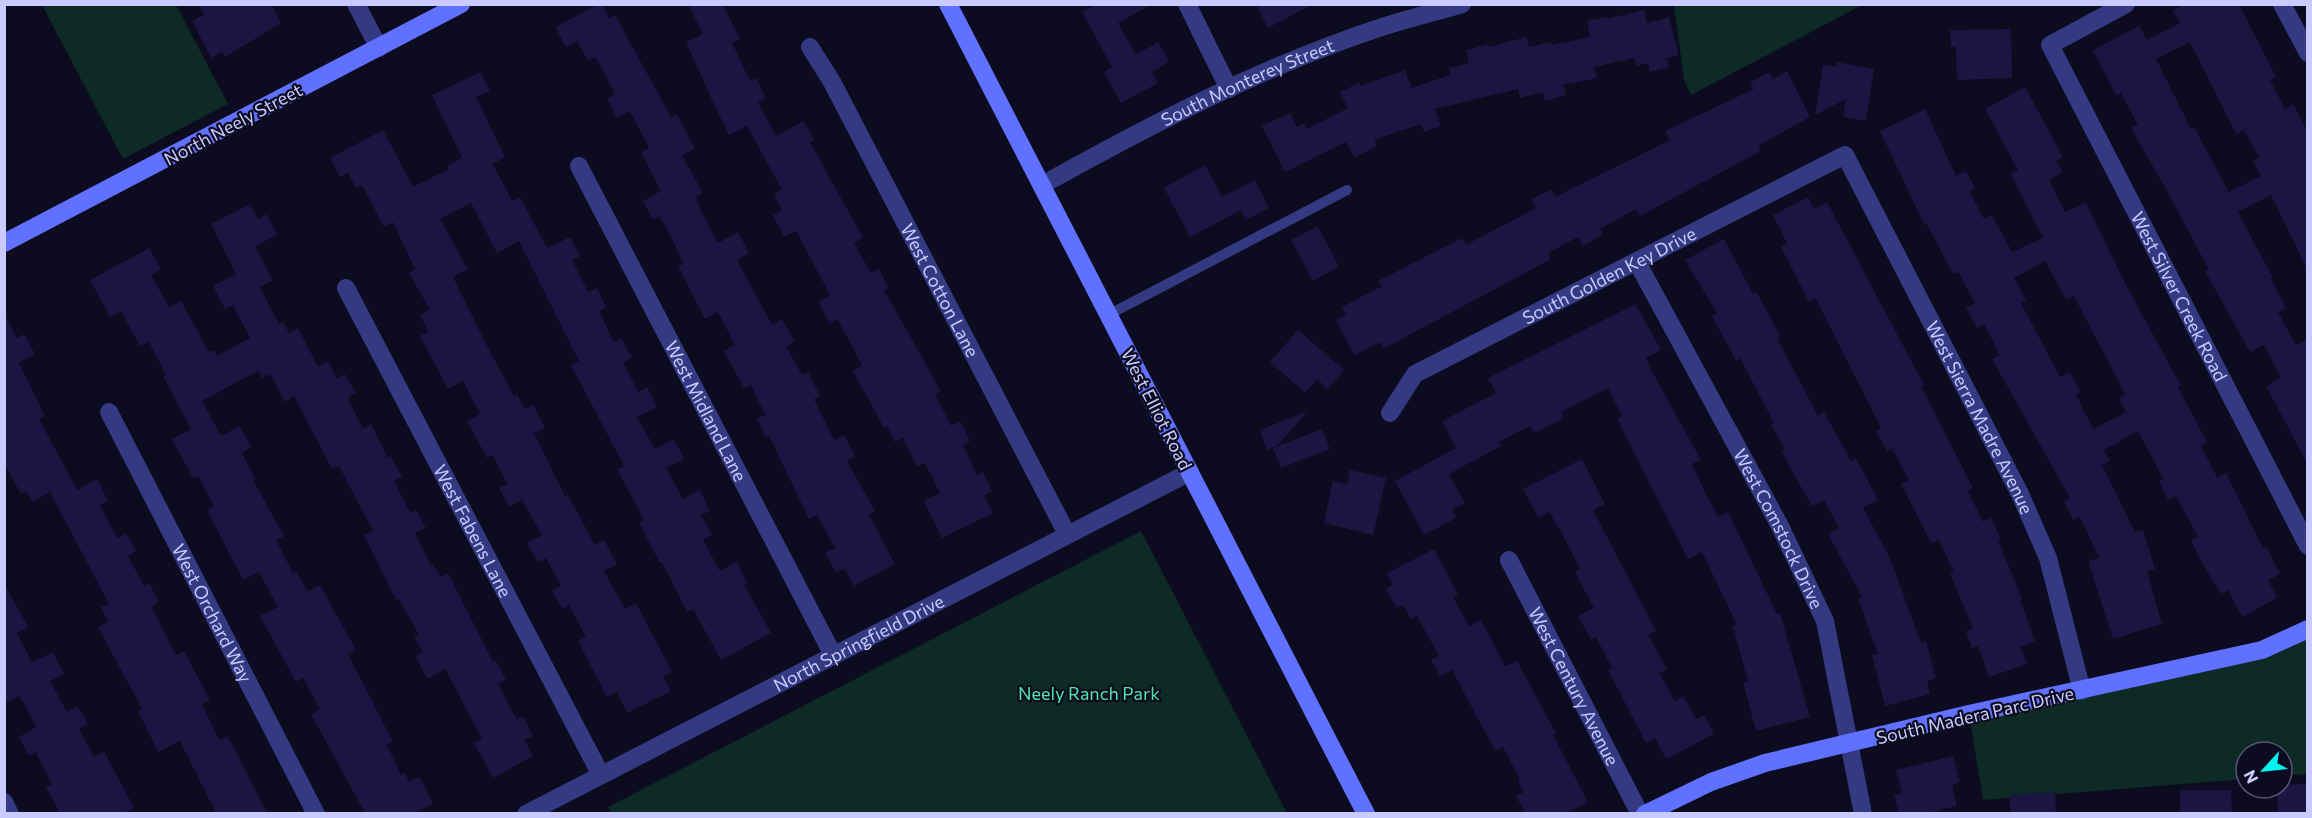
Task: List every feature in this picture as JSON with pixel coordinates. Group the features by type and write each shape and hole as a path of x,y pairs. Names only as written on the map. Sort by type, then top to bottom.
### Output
{"street":[{"path":"356,4 379,48"},
{"name":"North Neely Street","path":"4,243 461,4"},
{"name":"West Elliot Road","path":"948,4 1366,813"},
{"path":"1186,4 1229,88"},
{"name":"South Monterey Street","path":"1041,185 1124,139 1229,88 1380,28 1462,4"},
{"name":"West Silver Creek Road","path":"2126,4 2050,45 2307,546"},
{"path":"2282,4 2307,53"},
{"name":"West Cotton Lane","path":"810,47 832,82 1067,534"},
{"name":"South Golden Key Drive","path":"1390,413 1415,374 1845,155"},
{"name":"West Sierra Madre Avenue","path":"1845,155 2020,494 2049,558 2082,691"},
{"name":"West Midland Lane","path":"579,166 833,655"},
{"name":"West Comstock Drive","path":"1637,262 1780,526 1825,621 1863,813"},
{"name":"West Fabens Lane","path":"346,288 601,775"},
{"name":"West Orchard Way","path":"109,412 316,813"},
{"name":"North Springfield Drive","path":"526,813 1190,472"},
{"name":"West Century Avenue","path":"1509,560 1640,813"},
{"name":"South Madera Parc Drive","path":"1645,813 1711,782 1765,763 2262,650 2307,628"},
{"path":"4,802 10,813"}],"lane":[{"path":"1108,315 1347,190"}],"green space":[{"path":"1674,4 1862,5 1691,95 1684,80"},
{"path":"42,5 176,5 228,104 123,159"},
{"name":"Neely Ranch Park","path":"1141,531 1287,813 611,813 608,807"},
{"path":"2307,629 2307,774 2294,775 2294,740 2234,740 2234,780 1983,800 1969,714 2082,691"}],"building":[{"path":"199,4 271,4 281,23 225,57 222,52 211,58 192,21 204,15"},
{"path":"602,4 609,18 615,15 671,117 677,114 695,149 682,155 703,193 696,197 718,243 738,232 749,253 737,260 772,325 782,319 795,341 786,346 802,375 808,372 820,396 814,399 834,440 845,435 855,457 847,461 875,511 869,515 895,564 854,586 845,569 836,573 825,553 835,548 817,515 809,519 769,436 766,437 757,419 765,415 751,385 744,388 724,351 735,345 718,312 705,319 678,266 683,264 660,216 653,220 643,201 661,191 641,152 649,148 630,111 617,118 607,99 615,94 596,57 588,61 577,41 566,47 555,27"},
{"path":"688,4 723,4 740,39 732,43 750,81 756,78 766,98 758,102 776,136 804,121 814,140 810,142 863,238 854,243 871,273 879,269 889,288 884,290 941,391 935,394 951,426 960,421 970,441 963,445 977,475 983,472 992,491 984,495 993,513 942,538 924,501 940,493 925,463 917,467 903,438 895,442 887,426 884,428 853,371 862,366 851,344 837,319 830,324 818,302 830,295 796,231 784,237 773,215 782,210 774,194 782,190 747,126 729,135 712,100 686,42 703,34"},
{"path":"1097,4 1152,4 1118,23 1136,55 1158,42 1169,62 1152,72 1158,83 1121,103 1104,72 1112,67 1082,12"},
{"path":"1256,4 1313,4 1268,28"},
{"path":"2184,4 2239,4 2276,77 2270,80 2285,109 2293,104 2307,131 2307,269 2271,195 2238,212 2286,308 2278,312 2296,345 2307,339 2307,463 2266,386 2281,378 2264,345 2250,352 2205,271 2209,270 2171,198 2131,128 2138,125 2121,93 2116,95 2093,50 2139,26 2147,40 2180,23 2173,10","holes":["2190,42 2236,134 2244,130 2259,158 2253,161 2261,176 2229,192 2194,127 2191,129 2156,59"]},
{"path":"1644,10 1647,23 1669,17 1679,55 1667,58 1669,67 1650,72 1648,63 1636,66 1634,58 1594,67 1597,78 1563,85 1566,95 1545,101 1543,92 1520,98 1518,89 1435,109 1441,126 1424,132 1421,124 1374,140 1377,146 1354,158 1346,142 1285,172 1262,126 1290,113 1297,127 1304,123 1307,129 1348,108 1340,92 1359,83 1361,86 1405,70 1411,88 1450,75 1449,68 1469,63 1466,50 1488,44 1489,47 1526,37 1529,47 1590,37 1587,21 1607,17 1607,19"},
{"path":"2011,29 2012,78 1957,80 1956,47 1951,47 1950,30"},
{"path":"1837,62 1874,69 1866,121 1843,117 1846,99 1815,115 1823,65 1836,67"},
{"path":"1787,71 1810,117 1758,146 1761,151 1640,216 1636,209 1600,229 1603,235 1583,246 1578,237 1548,253 1551,259 1383,349 1380,342 1354,355 1336,320 1346,315 1342,307 1382,286 1378,281 1462,238 1466,245 1536,208 1532,199 1551,189 1555,197 1670,140 1665,131 1754,89 1750,82 1769,72 1773,79"},
{"path":"481,72 490,91 476,97 505,157 493,164 512,201 520,197 547,248 570,237 580,256 572,260 588,292 597,288 606,307 599,311 614,342 621,338 632,358 623,362 638,392 647,387 657,407 637,417 655,449 674,439 684,459 666,468 683,499 700,490 710,511 701,515 712,535 703,540 720,571 737,562 747,583 744,584 771,633 721,660 693,609 687,612 639,523 644,520 617,469 624,466 571,365 579,361 519,241 497,253 471,203 440,219 468,269 453,277 486,344 514,396 517,394 525,409 533,405 545,428 534,433 565,496 568,495 595,545 604,540 617,564 604,571 625,609 636,603 672,672 663,676 671,691 627,713 617,692 607,697 578,641 586,637 569,605 562,609 552,591 561,586 546,558 538,562 527,543 542,535 522,500 509,507 499,488 507,484 493,455 487,458 467,421 480,414 463,381 448,389 420,336 428,332 420,315 430,310 409,273 415,269 393,222 384,227 362,185 356,188 348,173 340,177 330,158 383,130 413,187 449,169 447,166 462,158 432,95"},
{"path":"2025,87 2063,157 2056,161 2063,172 2049,180 2065,212 2086,203 2125,283 2181,386 2178,387 2207,442 2201,446 2217,477 2226,473 2263,548 2266,546 2280,574 2268,580 2277,598 2242,617 2228,590 2221,594 2191,540 2198,537 2176,496 2168,500 2159,481 2163,479 2138,431 2104,450 2110,461 2102,465 2135,532 2143,530 2155,569 2147,571 2162,624 2113,639 2088,561 2099,558 2080,517 2073,520 2064,501 2070,498 1992,359 2000,355 1984,324 1977,328 1966,308 1975,303 1958,272 1953,274 1926,223 1924,224 1880,131 1925,109 1956,176 1966,171 1975,188 1969,191 1984,219 1992,215 2012,252 2043,238 2011,174 2018,170 1985,109","holes":["2045,261 2066,300 2074,296 2125,394 2119,398 2126,412 2093,429 2076,395 2081,392 2070,372 2060,377 2021,303 2026,300 2014,278"]},
{"path":"1205,165 1222,197 1255,180 1269,208 1246,220 1241,210 1190,237 1164,188"},
{"path":"1808,197 1814,209 1827,202 1924,385 1921,386 1973,488 1968,491 1983,522 1991,518 2001,539 1998,540 2022,599 2020,599 2035,641 2020,647 2027,664 1989,677 1978,646 1972,648 1966,631 1973,629 1950,573 1954,572 1939,540 1931,543 1901,484 1909,480 1892,448 1887,451 1876,431 1881,428 1816,299 1809,302 1781,247 1787,243 1773,215"},
{"path":"250,204 258,219 267,214 277,235 255,246 273,280 260,287 279,324 283,322 289,333 298,328 318,367 328,361 337,378 345,374 356,393 348,398 363,429 371,424 388,458 391,456 402,477 394,481 410,513 416,510 426,528 415,533 431,565 433,564 441,577 448,573 493,662 496,661 506,680 498,684 517,720 523,716 533,736 525,740 533,756 493,778 474,743 482,739 445,669 427,679 415,656 423,652 414,637 419,635 399,599 396,600 364,535 373,531 339,466 332,469 294,396 285,402 270,374 262,378 258,371 202,401 221,436 240,426 251,447 242,453 255,479 253,480 284,536 276,540 293,573 296,571 308,591 320,585 356,650 348,654 393,742 387,745 401,775 405,773 409,782 420,777 433,804 414,813 365,813 311,714 320,709 303,678 296,682 260,616 278,607 259,572 243,580 207,510 214,506 198,476 193,478 172,439 191,429 163,376 166,375 149,342 140,346 121,311 110,317 90,280 149,248 161,270 151,275 169,307 181,301 209,352 214,350 217,356 250,338 233,305 225,309 213,286 236,274 211,224"},
{"path":"1318,226 1339,267 1313,281 1291,240"},
{"path":"1724,239 1753,294 1757,292 1780,336 1777,338 1818,416 1824,412 1851,461 1856,458 1878,500 1863,508 1890,558 1921,643 1926,641 1936,678 1927,681 1930,694 1885,706 1872,655 1878,654 1858,598 1862,597 1828,534 1839,528 1824,500 1812,506 1782,452 1785,450 1771,425 1774,423 1740,358 1736,361 1712,316 1717,313 1685,260"},
{"path":"1636,304 1661,350 1646,358 1701,460 1692,464 1704,490 1718,517 1728,512 1777,614 1780,613 1810,717 1756,731 1743,682 1748,681 1733,626 1737,625 1702,552 1688,559 1617,419 1622,416 1608,388 1561,412 1564,418 1534,433 1530,426 1499,442 1501,446 1449,474 1465,503 1452,510 1456,518 1424,535 1395,481 1456,448 1442,421 1496,393 1488,378"},
{"path":"4,314 17,338 24,334 35,354 19,363 45,416 39,419 77,490 97,479 108,501 100,505 117,538 126,533 136,551 128,556 144,586 149,583 159,602 151,606 164,632 176,655 184,651 210,700 202,704 219,740 228,736 267,813 216,813 180,741 158,752 138,711 142,709 98,627 108,622 101,607 109,604 50,492 32,502 26,491 21,494 4,463"},
{"path":"1298,330 1344,370 1328,389 1317,379 1305,393 1270,362"},
{"path":"1308,411 1277,446 1267,450 1260,430"},
{"path":"1322,429 1330,449 1281,468 1273,448"},
{"path":"1582,459 1605,504 1593,510 1656,631 1648,635 1667,669 1659,673 1675,701 1684,696 1696,719 1704,715 1714,734 1666,759 1655,738 1646,743 1608,670 1612,668 1596,637 1591,640 1578,616 1594,608 1575,572 1580,569 1559,528 1549,512 1538,517 1523,489"},
{"path":"1350,470 1386,478 1373,535 1324,523 1333,481 1347,484"},
{"path":"1434,549 1458,594 1453,597 1469,626 1481,620 1505,666 1517,661 1556,733 1553,735 1588,802 1566,813 1525,813 1516,796 1524,792 1518,781 1520,780 1503,747 1495,751 1452,670 1440,676 1431,660 1439,656 1417,616 1411,619 1403,605 1396,608 1386,589 1393,585 1387,573"},
{"path":"4,583 28,627 17,633 32,662 53,652 64,674 50,681 67,712 78,706 88,724 79,729 94,757 104,751 134,808 125,813 60,813 46,787 52,784 36,752 29,756 19,737 36,727 20,696 4,703"},
{"path":"1953,756 1960,782 1952,785 1957,806 1927,813 1899,813 1894,795 1902,793 1896,770"},
{"path":"2307,784 2307,813 2278,813 2277,800 2294,800 2294,785"},
{"path":"2180,790 2231,790 2232,813 2180,813"},
{"path":"2055,792 2056,813 2011,813 2009,795"}]}
